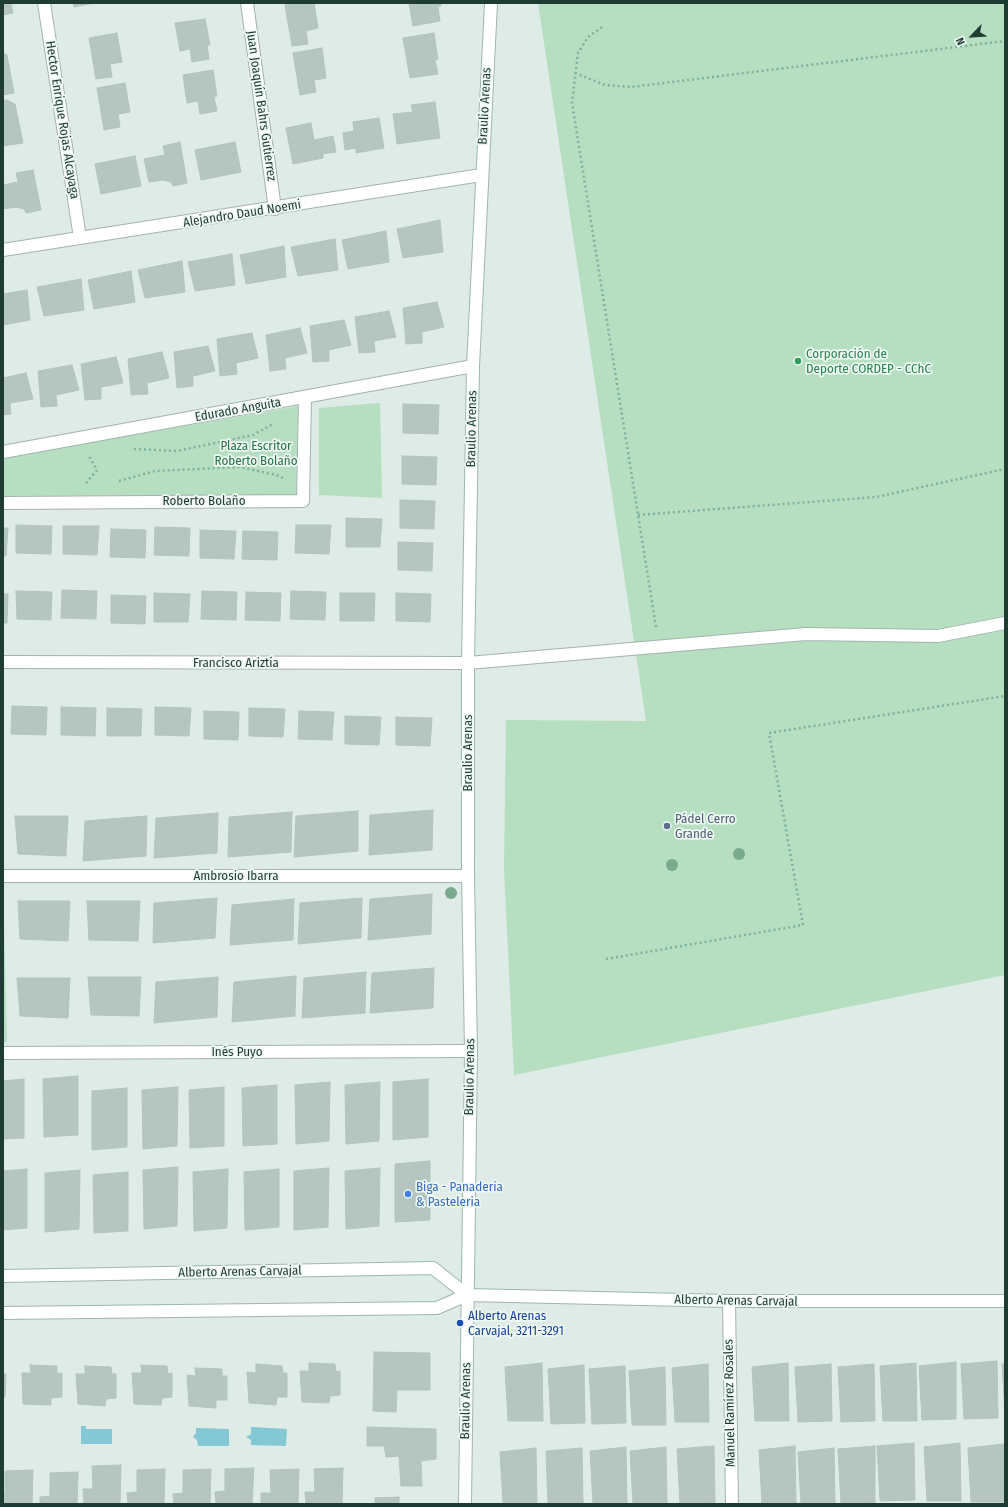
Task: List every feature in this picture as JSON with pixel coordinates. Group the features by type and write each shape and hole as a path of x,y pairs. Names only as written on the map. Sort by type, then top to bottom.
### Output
{"street":[{"name":"Hector Enrique Rojas Alcayaga","path":"44,3 80,238"},
{"name":"Juan Joaquín Bahrs Gutierrez","path":"247,3 275,209"},
{"name":"Braulio Arenas","path":"465,1504 471,1052 468,876 468,663 473,366 481,175 491,3"},
{"name":"Alejandro Daud Noemi","path":"3,250 275,209 481,175"},
{"name":"Edurado Anguita","path":"3,452 305,403 473,366"},
{"path":"303,495 305,403"},
{"name":"Roberto Bolaño","path":"3,503 303,501 303,495"},
{"name":"Francisco Ariztía","path":"3,662 468,663 806,634 938,636 1005,623"},
{"name":"Ambrosio Ibarra","path":"3,876 468,876"},
{"name":"Inés Puyo","path":"3,1053 471,1052"},
{"name":"Alberto Arenas Carvajal","path":"3,1276 432,1268 467,1295"},
{"name":"Alberto Arenas Carvajal","path":"3,1313 437,1308 467,1295 728,1301 1005,1301"},
{"name":"Manuel Ramírez Rosales","path":"728,1301 732,1504"}],"path":[{"path":"602,27 588,37 578,53 572,103 658,646"},
{"path":"575,73 606,86 631,87 1005,41"},
{"path":"127,449 177,451 253,435 305,403"},
{"path":"84,488 87,481 97,470 89,456 95,454"},
{"path":"117,482 155,471 241,467 280,476 303,495"},
{"path":"638,515 876,497 1005,468"},
{"path":"606,959 803,925 770,733 1005,696"}],"green space":[{"name":"Corporación de Deporte CORDEP - CChC","path":"538,3 1005,3 1005,975 514,1075 504,868 506,720 646,721"},
{"name":"Plaza Escritor Roberto Bolaño","path":"380,403 382,498 319,495 319,408"},
{"name":"Plaza Escritor Roberto Bolaño","path":"298,406 296,495 3,496 3,458"},
{"path":"3,879 7,1042 3,1042"}],"water":[{"path":"81,1426 86,1426 86,1429 112,1429 112,1444 81,1444"},
{"path":"251,1427 287,1429 286,1446 251,1445 251,1440 246,1437 251,1434"},
{"path":"196,1428 229,1429 229,1446 198,1446 197,1440 193,1437 196,1433"}],"building":[{"path":"3,3 11,3 13,13 3,15"},
{"path":"73,3 94,3 74,7"},
{"path":"293,3 314,3 318,28 306,31 308,44 292,46 285,5"},
{"path":"409,3 441,3 441,6 438,7 440,21 413,26"},
{"path":"205,19 210,45 207,45 209,59 192,62 190,49 180,51 175,23"},
{"path":"117,33 122,62 110,64 112,77 96,79 89,38"},
{"path":"434,33 438,59 435,60 438,74 410,78 403,38"},
{"path":"322,48 326,78 314,80 316,92 300,95 293,53"},
{"path":"3,53 7,55 14,93 3,95"},
{"path":"213,70 217,96 214,97 217,111 200,114 198,101 187,103 183,75"},
{"path":"125,83 130,112 118,114 120,127 104,130 97,88"},
{"path":"7,100 15,104 23,143 3,146 3,101"},
{"path":"435,102 440,138 397,144 393,114 413,112 411,105"},
{"path":"379,118 384,148 356,153 356,148 345,150 343,133 354,131 353,122"},
{"path":"311,123 314,140 333,136 336,152 323,154 323,158 293,164 286,128"},
{"path":"180,142 187,183 173,186 171,182 163,180 149,182 144,159 165,155 163,146"},
{"path":"235,142 241,172 201,180 195,150"},
{"path":"135,156 141,186 101,194 95,164"},
{"path":"33,170 41,210 26,213 24,209 16,207 3,209 3,185 18,182 16,173"},
{"path":"440,220 443,252 403,258 397,229"},
{"path":"386,231 389,262 348,269 342,240"},
{"path":"335,239 338,270 298,276 291,247"},
{"path":"284,246 286,277 246,284 240,255"},
{"path":"232,254 235,285 195,291 188,262"},
{"path":"182,261 185,292 145,298 138,270"},
{"path":"131,271 135,302 94,309 88,280"},
{"path":"81,279 84,310 44,316 37,287"},
{"path":"27,290 30,320 3,325 3,294"},
{"path":"437,302 444,327 422,332 422,343 406,344 403,308"},
{"path":"389,311 396,337 374,341 375,352 359,353 355,317"},
{"path":"344,320 351,345 329,350 329,361 313,362 310,326"},
{"path":"300,328 307,353 285,358 286,369 270,371 266,335"},
{"path":"252,333 258,358 236,363 237,374 220,376 217,339"},
{"path":"208,346 215,371 193,376 193,386 177,388 174,352"},
{"path":"162,352 169,378 147,383 148,394 131,395 128,359"},
{"path":"116,357 123,383 101,387 101,399 85,400 81,364"},
{"path":"72,365 79,390 56,395 57,406 41,407 38,371"},
{"path":"26,373 33,399 10,403 11,414 3,415 3,378"},
{"path":"403,404 439,405 438,434 403,433"},
{"path":"402,456 437,457 436,485 402,484"},
{"path":"400,500 435,501 434,529 400,528"},
{"path":"346,518 382,519 380,547 346,547"},
{"path":"16,525 52,526 51,554 16,553"},
{"path":"296,525 331,525 329,554 295,553"},
{"path":"63,526 99,526 97,555 63,554"},
{"path":"155,527 190,528 189,556 154,555"},
{"path":"3,528 8,528 6,556 3,556"},
{"path":"111,529 146,530 145,558 110,557"},
{"path":"200,530 236,531 234,559 200,558"},
{"path":"243,531 278,532 277,560 242,559"},
{"path":"398,542 433,543 432,571 398,570"},
{"path":"62,590 97,591 96,619 61,618"},
{"path":"16,591 52,592 51,620 17,619"},
{"path":"202,591 237,592 236,620 201,619"},
{"path":"291,591 326,592 325,620 290,619"},
{"path":"246,592 281,593 280,621 245,620"},
{"path":"154,593 190,594 188,622 154,622"},
{"path":"340,593 375,593 374,621 340,621"},
{"path":"396,593 431,594 430,622 396,621"},
{"path":"3,594 8,594 7,623 3,623"},
{"path":"111,595 146,596 145,624 111,623"},
{"path":"12,706 47,707 46,735 11,734"},
{"path":"61,707 96,708 95,736 61,735"},
{"path":"155,707 191,708 189,736 155,735"},
{"path":"107,708 142,709 141,736 107,736"},
{"path":"249,708 285,709 283,737 249,736"},
{"path":"204,711 239,712 238,740 204,739"},
{"path":"299,711 334,712 332,740 298,739"},
{"path":"345,716 381,717 379,745 345,744"},
{"path":"396,717 432,718 430,746 396,745"},
{"path":"433,810 432,850 369,855 370,815"},
{"path":"358,811 358,851 294,857 296,816"},
{"path":"292,812 291,852 228,857 229,817"},
{"path":"218,813 217,853 154,858 156,818"},
{"path":"15,816 68,816 66,856 18,854"},
{"path":"147,816 146,856 83,861 85,821"},
{"path":"432,894 431,934 368,940 370,899"},
{"path":"217,898 215,938 153,943 154,903"},
{"path":"362,898 361,938 298,944 300,903"},
{"path":"294,899 293,940 230,945 232,905"},
{"path":"18,901 70,901 68,941 20,939"},
{"path":"87,901 140,901 138,941 89,940"},
{"path":"434,968 433,1008 370,1013 372,973"},
{"path":"366,972 365,1013 302,1018 304,978"},
{"path":"296,976 295,1016 232,1022 234,982"},
{"path":"88,977 141,977 139,1016 91,1015"},
{"path":"218,977 217,1017 154,1023 156,982"},
{"path":"17,978 70,978 68,1018 20,1016"},
{"path":"78,1076 78,1135 44,1137 43,1079"},
{"path":"24,1079 24,1138 3,1139 3,1081"},
{"path":"428,1079 428,1137 393,1140 393,1082"},
{"path":"330,1082 329,1141 296,1144 295,1085"},
{"path":"380,1082 379,1141 346,1144 345,1085"},
{"path":"277,1085 277,1144 243,1146 242,1088"},
{"path":"178,1087 177,1146 143,1149 142,1090"},
{"path":"224,1087 224,1146 190,1148 189,1090"},
{"path":"127,1088 127,1147 92,1150 92,1091"},
{"path":"430,1161 430,1220 395,1222 395,1164"},
{"path":"178,1167 177,1226 144,1229 143,1170"},
{"path":"329,1168 328,1227 294,1230 294,1171"},
{"path":"380,1168 379,1226 346,1229 345,1171"},
{"path":"27,1169 27,1228 3,1230 3,1171"},
{"path":"228,1169 227,1228 194,1231 193,1172"},
{"path":"279,1169 279,1227 245,1230 244,1172"},
{"path":"80,1170 79,1229 45,1232 45,1173"},
{"path":"128,1172 128,1231 94,1233 93,1175"},
{"path":"374,1352 430,1353 430,1390 397,1390 396,1412 373,1411"},
{"path":"997,1361 998,1418 964,1419 961,1364"},
{"path":"956,1362 956,1419 922,1420 919,1366"},
{"path":"309,1363 335,1364 336,1372 340,1371 340,1395 330,1396 329,1403 302,1402 300,1371 309,1371"},
{"path":"542,1363 543,1421 508,1421 505,1367"},
{"path":"788,1363 789,1421 755,1421 752,1367"},
{"path":"916,1363 917,1421 883,1421 880,1366"},
{"path":"256,1364 282,1366 283,1373 287,1373 287,1397 277,1397 276,1405 249,1403 247,1372 256,1373"},
{"path":"708,1364 709,1422 675,1422 672,1368"},
{"path":"831,1364 832,1421 798,1422 795,1367"},
{"path":"874,1364 875,1421 841,1422 838,1367"},
{"path":"1002,1364 1005,1364 1005,1414"},
{"path":"30,1365 57,1366 57,1374 62,1373 62,1397 51,1398 51,1405 23,1404 22,1373 31,1373"},
{"path":"141,1365 167,1366 168,1374 172,1373 172,1397 162,1398 161,1405 134,1404 132,1373 142,1373"},
{"path":"584,1365 585,1423 551,1424 548,1369"},
{"path":"85,1366 111,1367 112,1374 116,1374 116,1398 106,1399 105,1406 78,1404 76,1374 85,1374"},
{"path":"625,1366 626,1423 592,1424 589,1369"},
{"path":"665,1367 666,1425 632,1425 629,1371"},
{"path":"195,1368 222,1369 222,1376 227,1376 227,1400 216,1400 216,1408 189,1406 187,1375 196,1376"},
{"path":"3,1374 6,1374 5,1397 3,1397"},
{"path":"367,1427 436,1429 436,1459 421,1461 422,1486 401,1486 399,1456 386,1457 384,1446 367,1446"},
{"path":"914,1443 915,1500 880,1501 877,1446"},
{"path":"960,1443 961,1501 927,1501 924,1447"},
{"path":"1004,1444 1005,1502 971,1502 968,1448"},
{"path":"714,1446 715,1503 680,1504 677,1449"},
{"path":"795,1446 796,1504 762,1504 759,1450"},
{"path":"875,1446 875,1503 841,1504 838,1449"},
{"path":"626,1447 627,1504 593,1504 590,1451"},
{"path":"666,1447 667,1504 633,1504 630,1451"},
{"path":"536,1448 537,1504 503,1504 500,1452"},
{"path":"582,1448 583,1504 548,1504 546,1451"},
{"path":"834,1448 835,1504 801,1504 798,1452"},
{"path":"121,1465 120,1504 84,1504 83,1489 93,1489 92,1466"},
{"path":"254,1468 252,1504 216,1504 215,1492 225,1491 225,1469"},
{"path":"343,1468 342,1504 306,1504 305,1492 315,1492 314,1469"},
{"path":"165,1469 164,1504 128,1504 127,1493 137,1492 137,1470"},
{"path":"211,1469 210,1504 174,1504 173,1494 183,1493 183,1470"},
{"path":"299,1469 298,1504 261,1504 261,1493 271,1493 270,1470"},
{"path":"33,1470 32,1504 3,1504 3,1494 5,1493 5,1471"},
{"path":"78,1472 77,1504 40,1504 40,1497 50,1496 50,1473"},
{"path":"399,1497 399,1504 375,1504 375,1498"}],"place":[{"name":"Corporación de Deporte CORDEP - CChC","path":"798,361"},
{"name":"Pádel Cerro Grande","path":"667,826"},
{"name":"Biga - Panaderia & Pasteleria","path":"408,1194"},
{"name":"Alberto Arenas Carvajal, 3211-3291","path":"460,1323"}]}
